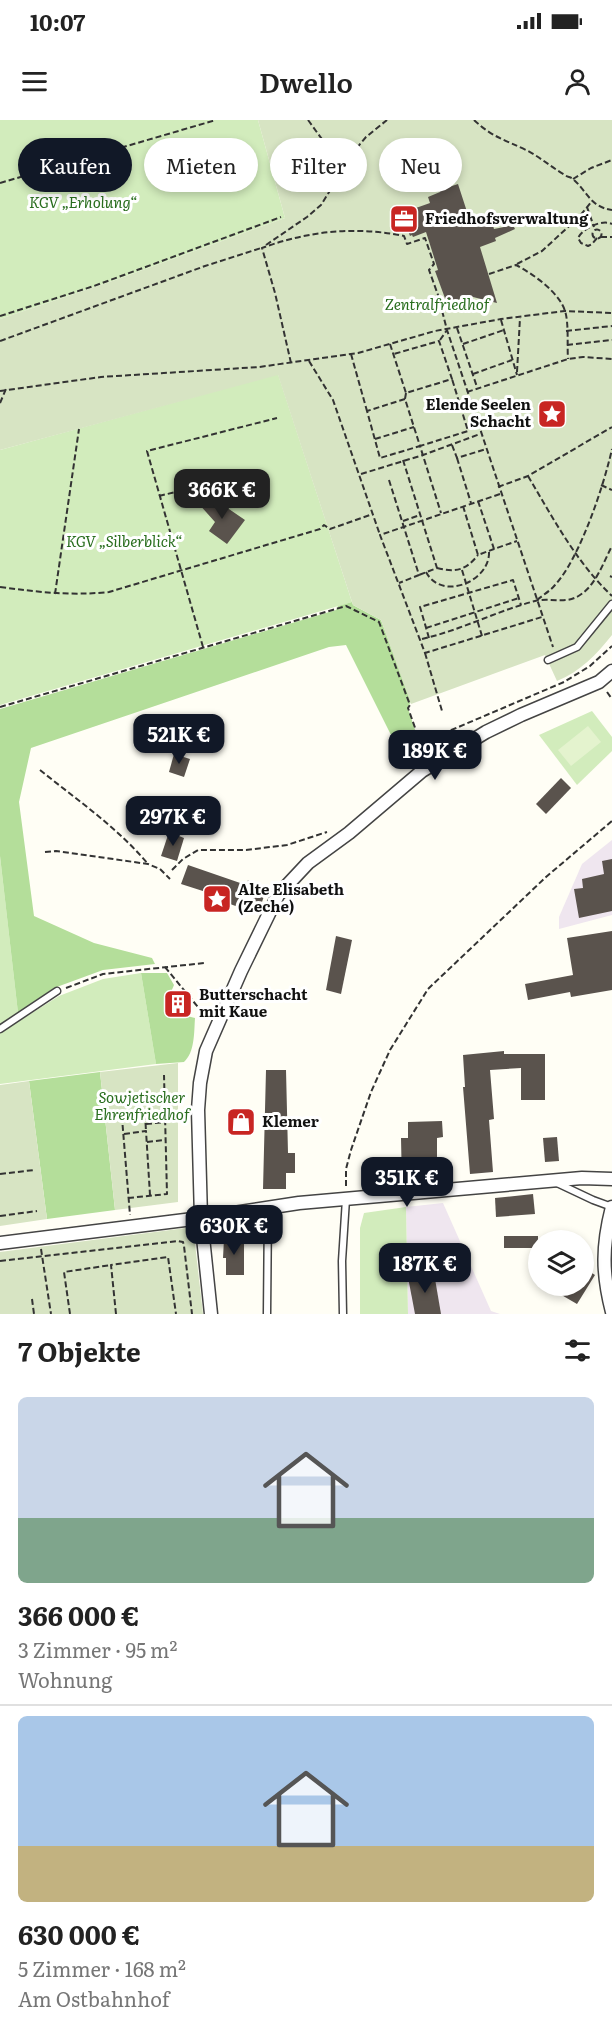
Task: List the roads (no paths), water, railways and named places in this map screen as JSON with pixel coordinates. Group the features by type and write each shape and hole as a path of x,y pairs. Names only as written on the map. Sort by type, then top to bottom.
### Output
{"street":[{"path":"211,1314 201,1218 198,1110 206,1051 278,895 308,863 350,833 422,771 486,732 599,682 612,671"},
{"path":"0,1243 346,1198 582,1178 612,1179"},
{"path":"611,1211 603,1252 612,1312"}],"lane":[{"path":"548,660 577,647 612,604"},
{"path":"0,1029 57,991"},
{"path":"554,1181 611,1211"},
{"path":"343,1314 342,1261 346,1198"},
{"path":"267,1314 268,1208"}],"place":[{"name":"Friedhofsverwaltung","path":"404,219"},
{"name":"Elende Seelen Schacht","path":"552,414"},
{"name":"Alte Elisabeth (Zeche)","path":"217,899"},
{"name":"Butterschacht mit Kaue","path":"178,1004"},
{"name":"Klemer","path":"241,1122"}],"park label":[{"name":"KGV „Erholung“","path":"83,203"},
{"name":"Zentralfriedhof","path":"437,305"},
{"name":"KGV „Silberblick“","path":"124,542"},
{"name":"Sowjetischer Ehrenfriedhof","path":"142,1106"}]}
